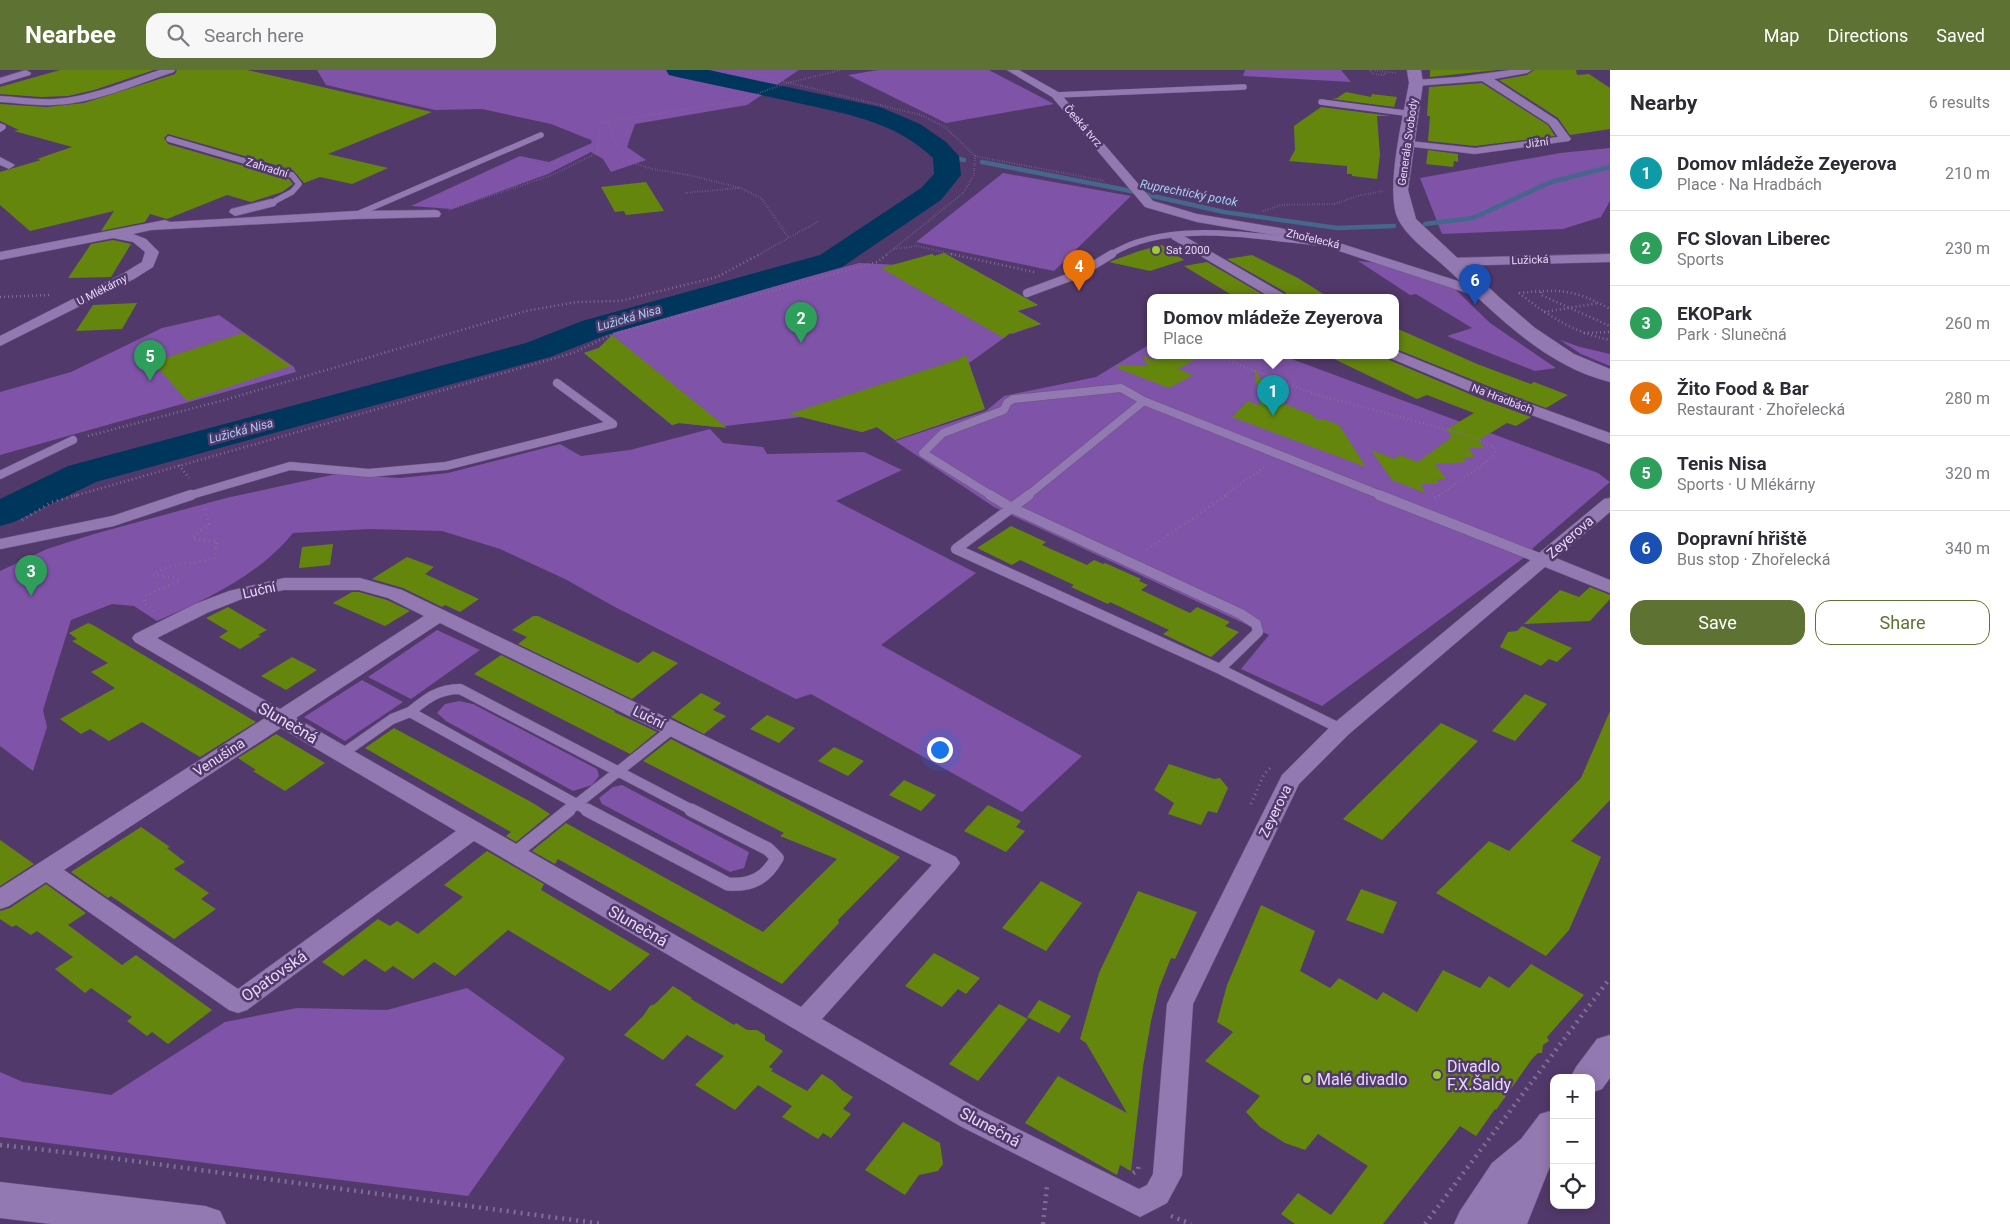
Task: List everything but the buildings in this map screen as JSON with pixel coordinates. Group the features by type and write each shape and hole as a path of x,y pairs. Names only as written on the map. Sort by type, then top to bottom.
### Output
{"main road":[{"name":"Generála Svobody","path":"1404,214 1400,190 1412,114 1410,75"},
{"name":"Zhořelecká","path":"1404,214 1417,232 1482,293 1528,331 1582,366 1610,376"},
{"path":"1593,1074 1610,1050"},
{"path":"1475,1224 1506,1175 1545,1138"},
{"path":"1506,1224 1545,1138"},
{"path":"0,1200 205,1224"}],"street":[{"path":"0,99 55,102 100,93 170,70"},
{"name":"Česká tvrz","path":"1012,70 1056,95 1139,192"},
{"path":"1410,75 1447,82 1485,78 1527,70"},
{"path":"0,81 26,74"},
{"name":"Jižní","path":"1408,144 1475,151 1565,139 1554,122 1485,78"},
{"name":"Zhořelecká","path":"1139,192 1149,204 1168,211 1343,246 1482,293"},
{"name":"Zahradní","path":"0,256 252,209 271,203"},
{"name":"Zahradní","path":"153,226 355,215 435,214"},
{"name":"U Mlékárny","path":"0,342 129,276 148,264 152,252 146,243 131,237 110,235"},
{"path":"1177,236 1274,294"},
{"name":"Lužická","path":"1451,262 1610,258"},
{"name":"Na Hradbách","path":"1399,357 1486,393 1610,440"},
{"name":"Zeyerova","path":"1140,1204 1158,1194 1167,1175 1180,1004 1290,780 1341,729 1610,503"},
{"path":"1544,560 1610,587"},
{"name":"Luční","path":"142,638 202,608 236,595 284,584 360,584 395,594 948,863 804,1022"},
{"name":"Venušina","path":"0,900 439,615"},
{"name":"Slunečná","path":"142,638 970,1118 1140,1204"},
{"name":"Opatovská","path":"46,870 238,1003 473,830"}],"lane":[{"path":"1056,95 1244,86"},
{"path":"1321,102 1412,114"},
{"path":"355,215 541,135"},
{"name":"Zahradní","path":"169,139 292,175 299,184 292,192 271,203"},
{"path":"1027,293 1081,273 1115,250 1128,244 1177,236 1251,235 1343,246"},
{"path":"0,544 113,521 199,492 290,466 369,473 446,466 613,424 557,383"},
{"path":"1220,670 1258,632 1256,624 1241,614 1012,508 923,453 943,433 1004,410 1007,403 1014,399 1121,388 1144,400 1544,560"},
{"path":"1144,400 1012,508 956,549 1220,670 1341,729"},
{"path":"0,475 73,440"},
{"path":"342,754 392,719 410,712 433,694 448,689 460,689 618,773 768,849 777,858 772,870 757,880 742,886 728,884 410,712"},
{"path":"514,854 672,729"}],"path":[{"path":"738,70 922,115 945,127 976,156 1139,192"},
{"path":"435,214 465,206 538,180 597,153 600,123 689,110 755,96 787,83 841,70"},
{"path":"1385,72 1385,75 1373,74 1370,70 1410,75"},
{"path":"608,122 615,144 630,162 652,169 689,175 740,188 760,198 789,238"},
{"path":"15,524 52,502 574,353 613,334 871,264 963,193 974,175 976,156"},
{"path":"686,193 740,188"},
{"path":"1258,213 1281,205 1335,204 1366,193 1383,191"},
{"path":"73,440 228,399 526,311 577,302 620,302 717,277 820,221"},
{"path":"892,249 918,246 1064,279"},
{"path":"1610,309 1570,290 1556,289 1518,293 1564,326 1581,333 1610,340"},
{"path":"1542,291 1541,295 1610,326"},
{"path":"0,297 94,294"},
{"path":"1542,312 1600,303"},
{"path":"1581,333 1610,332"},
{"path":"1224,359 1317,395 1460,432 1494,446 1495,452 1492,458 1418,510"},
{"path":"1130,562 1281,455"},
{"path":"171,624 144,603 146,595 180,581 176,578 153,575 167,567 214,559 217,541 204,541 192,538 209,524"},
{"path":"1248,810 1264,774 1277,762"},
{"path":"1425,1224 1610,978"},
{"path":"0,1145 81,1154 603,1224"},
{"path":"1130,1174 1138,1170 1139,1160"},
{"path":"1043,1224 1047,1186"}],"shaded area":[{"path":"317,70 799,70 747,105 635,124 627,147 646,160 611,172 603,159 591,152 548,174 452,209 411,206 520,156 549,162 592,143 591,140 551,124 482,109 435,110 326,85"},
{"path":"878,70 989,70 1054,104 946,123 848,75"},
{"path":"1245,70 1341,70 1351,82 1243,76"},
{"path":"1610,148 1610,201 1601,217 1563,229 1442,234 1420,178 1560,153"},
{"path":"1003,173 1131,196 1054,271 916,242"},
{"path":"944,253 1038,305 1018,311 1041,324 1012,334 1007,331 1004,338 969,363 979,393 965,398 983,410 895,440 877,427 862,432 802,417 717,427 679,423 672,425 584,353 599,348 619,328 859,263 900,265 932,254 935,256"},
{"path":"1358,261 1379,263 1455,289 1490,323 1556,368 1535,371 1447,336 1472,328 1416,294 1410,295"},
{"path":"219,315 294,367 296,372 0,455 0,392 71,372 162,328"},
{"path":"1560,340 1610,354 1610,366 1581,354"},
{"path":"1147,346 1147,359 1292,359 1598,473 1610,482 1534,547 1529,554 1322,706 1241,669 1269,635 994,507 895,441 986,411 1004,396 1096,377"},
{"path":"710,429 723,443 763,447 767,454 864,452 902,470 836,501 976,573 881,645 1082,756 1022,812 811,694 796,699 613,606 565,579 500,549 442,531 370,529 293,533 264,562 231,585 157,621 134,606 112,604 71,620 43,710 47,727 33,771 0,746 0,571 47,549 94,534 226,498 336,474 400,478 448,473 560,444 581,456 630,450"},
{"path":"437,630 480,650 411,699 368,677"},
{"path":"362,680 403,702 345,741 304,717"},
{"path":"459,701 473,704 597,769 599,776 592,785 573,791 446,721 437,713 445,704"},
{"path":"622,785 749,852 744,868 730,872 602,804 599,798 613,787"},
{"path":"467,988 565,1058 468,1196 0,1137 0,1072 23,1082 111,1095 225,1022 297,1008 387,1010"}],"waterway":[{"name":"Lužická Nisa","path":"0,514 82,474 538,350 594,328 831,261 931,194 948,175 946,156 937,147 912,129 871,112 677,70"},
{"name":"Ruprechtický potok","path":"946,156 964,160"},
{"name":"Ruprechtický potok","path":"982,162 1126,190 1224,212 1337,228 1394,226"},
{"name":"Ruprechtický potok","path":"1425,224 1473,218 1551,182 1610,167"}],"place":[{"name":"Sat 2000","path":"1156,250"},
{"name":"Žito Food & Bar","path":"1079,291"},
{"name":"Dopravní hřiště","path":"1475,305"},
{"name":"FC Slovan Liberec","path":"801,343"},
{"name":"Tenis Nisa","path":"150,381"},
{"name":"Domov mládeže Zeyerova","path":"1273,416"},
{"name":"EKOPark","path":"31,596"},
{"name":"Divadlo F.X.Šaldy","path":"1437,1075"},
{"name":"Malé divadlo","path":"1307,1079"}]}
